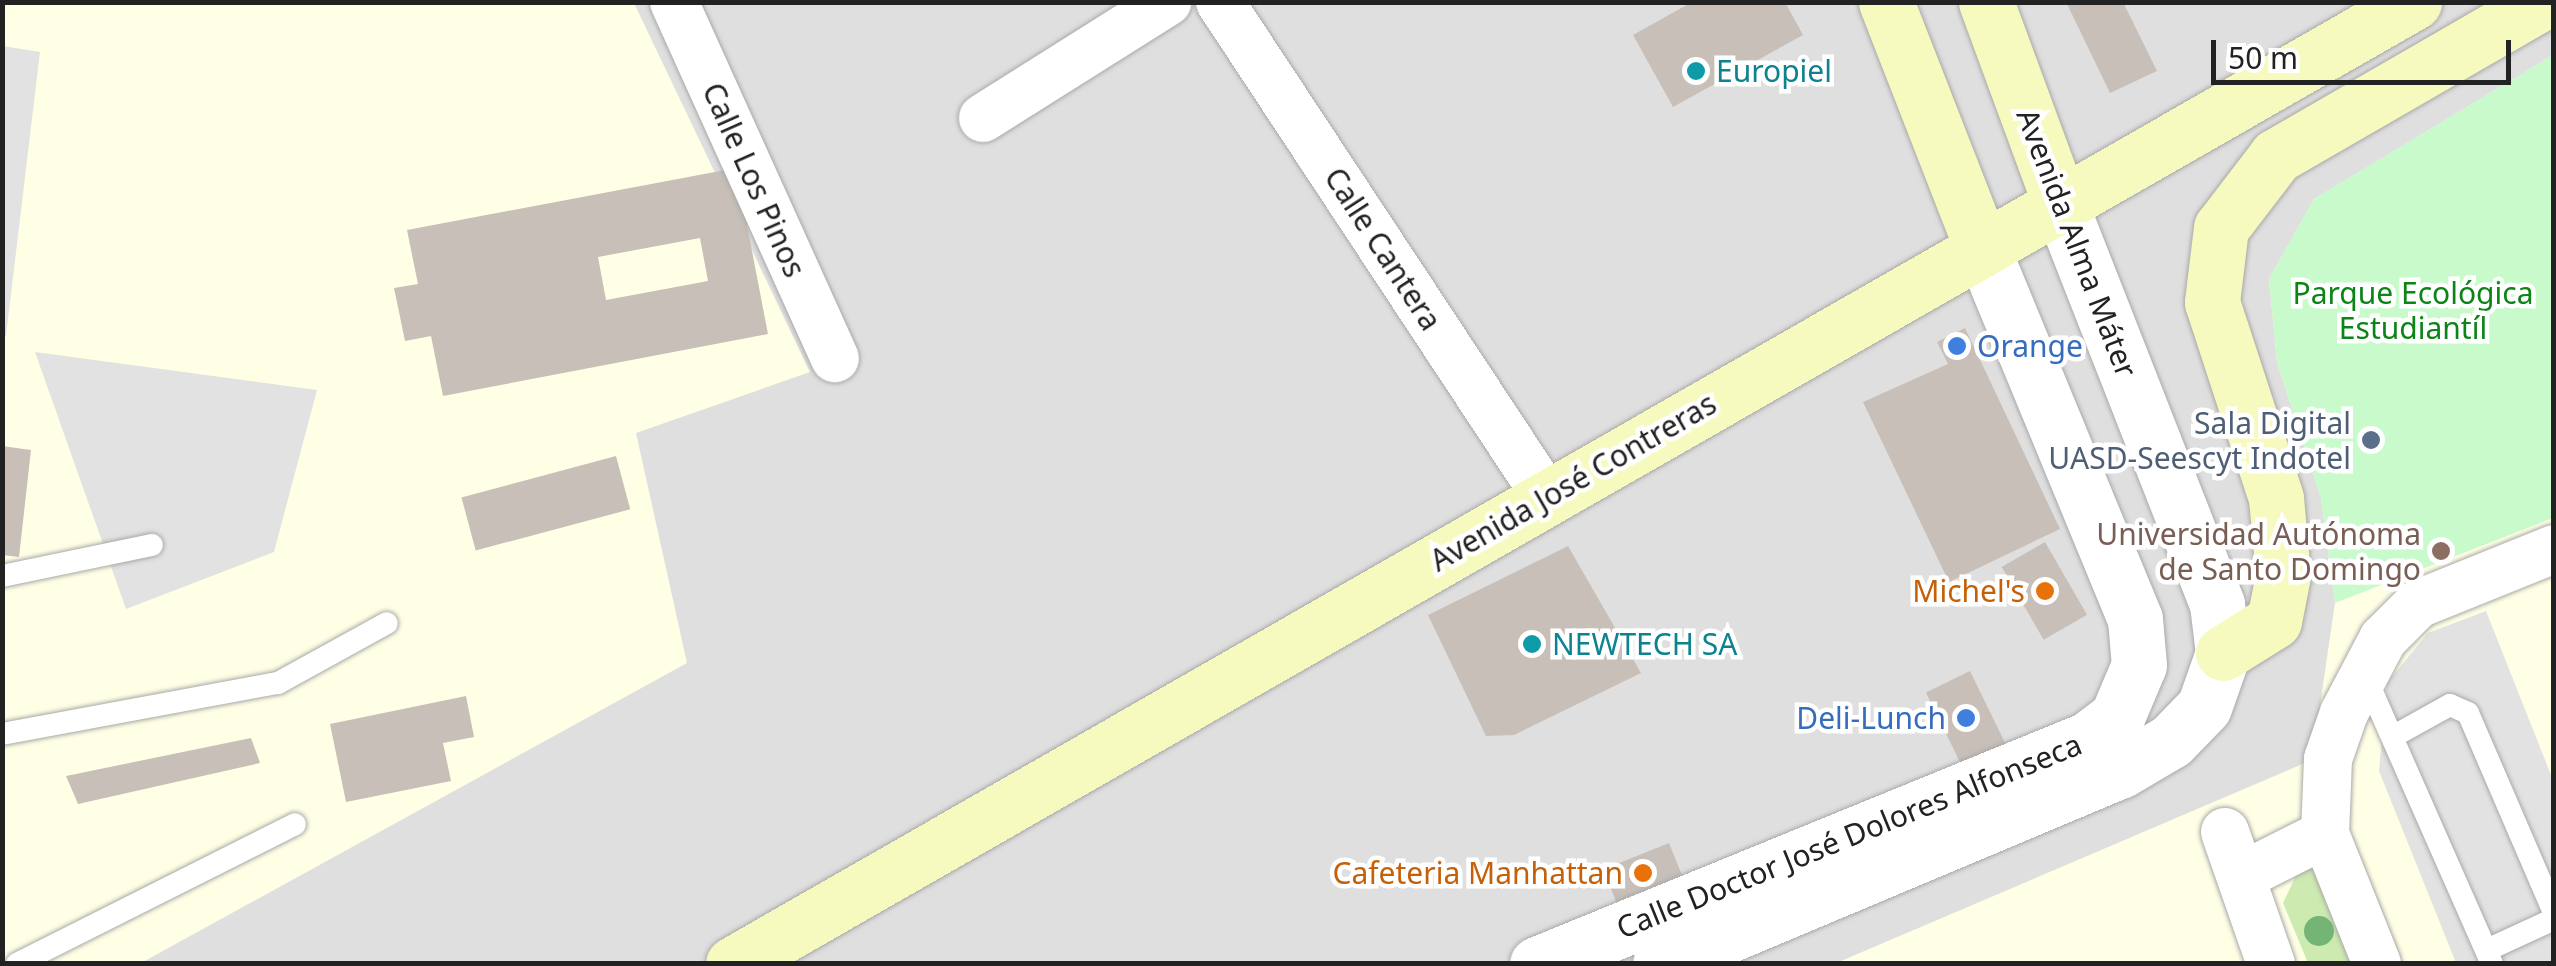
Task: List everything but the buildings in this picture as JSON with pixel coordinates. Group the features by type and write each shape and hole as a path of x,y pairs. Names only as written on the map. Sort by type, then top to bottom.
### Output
{"main road":[{"path":"1886,2 1982,248"},
{"name":"Avenida Alma Máter","path":"1986,2 2060,203"},
{"name":"Avenida José Contreras","path":"733,964 2414,2"},
{"path":"2223,653 2274,621 2284,575 2276,498 2212,302 2221,228 2276,156 2543,2"}],"street":[{"name":"Calle Los Pinos","path":"674,2 835,358"},
{"path":"984,118 1166,2"},
{"name":"Calle Cantera","path":"1220,2 1546,496"},
{"name":"Avenida Alma Máter","path":"2060,203 2217,604 2223,653"},
{"name":"Calle Doctor José Dolores Alfonseca","path":"1537,964 2088,739 2134,688 2135,619 1982,248"},
{"path":"2377,964 2325,834 2328,759 2362,670 2418,604 2554,549"},
{"name":"Calle Doctor José Dolores Alfonseca","path":"1660,964 2120,771 2172,741 2204,707 2223,653"},
{"path":"2225,832 2271,964"},
{"path":"2242,876 2325,834"}],"lane":[{"path":"2,576 152,545"},
{"path":"2,734 278,683 388,623"},
{"path":"2362,670 2394,736 2394,757 2489,957 2554,916 2468,713 2450,705 2394,736"},
{"path":"2,952 13,964 295,824"}],"shaded area":[{"path":"2,3 634,3 810,372 636,433 687,663 141,963 3,963"},
{"path":"3,3 2553,3 2553,963 3,963"},
{"path":"3,46 40,52 6,336 2,335"},
{"name":"Universidad Autónoma de Santo Domingo","path":"2553,55 2553,963 1834,964 2312,760 2335,603 2321,498 2277,362 2269,279 2314,199"},
{"path":"35,352 317,390 274,552 126,609"},
{"path":"2486,611 2553,780 2553,963 2456,963 2379,771 2387,683 2428,633"}],"green space":[{"name":"Parque Ecológica Estudiantíl","path":"2553,55 2553,518 2335,603 2321,498 2277,362 2269,279 2314,199"},
{"path":"2300,867 2337,875 2373,963 2308,963 2283,903"}],"place":[{"name":"Europiel","path":"1696,71"},
{"name":"Orange","path":"1957,346"},
{"name":"Sala Digital UASD-Seescyt Indotel","path":"2371,440"},
{"name":"Universidad Autónoma de Santo Domingo","path":"2441,551"},
{"name":"Michel's","path":"2045,591"},
{"name":"NEWTECH SA","path":"1532,644"},
{"name":"Deli-Lunch","path":"1966,718"},
{"name":"Cafeteria Manhattan","path":"1643,873"}]}
